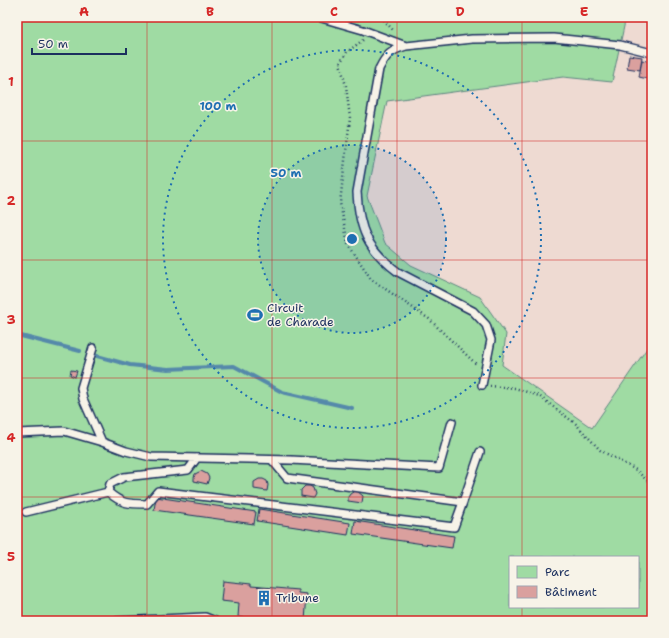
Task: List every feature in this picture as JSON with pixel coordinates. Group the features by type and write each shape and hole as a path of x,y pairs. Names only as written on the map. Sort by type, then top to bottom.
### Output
{"lane":[{"path":"318,17 406,46"},
{"path":"482,385 490,340 486,326 473,311 398,272 387,264 370,244 364,233 358,212 357,192 379,69 383,61 389,53 396,48 472,39 554,38 620,45 652,52"},
{"path":"93,348 81,388 83,399 102,442"},
{"path":"17,433 64,431 126,451 151,457 272,460 438,468 452,422"},
{"path":"108,492 116,499 126,504 147,504 158,491 454,527 480,452"},
{"path":"108,492 110,484 124,477 188,470 197,458"},
{"path":"272,460 288,478 463,502"},
{"path":"26,512 108,492"},
{"path":"116,621 205,617 215,621"}],"path":[{"path":"373,34 347,52 340,63 346,86 350,118 340,203 348,244 371,279 429,319 485,372"},
{"path":"482,385 515,388 539,396 576,424 600,450 636,470 652,485"}],"green space":[{"name":"Circuit de Charade","path":"17,17 626,17 612,82 563,77 387,101 367,196 385,243 411,265 480,297 506,334 502,365 592,428 652,341 652,621 17,621"}],"building":[{"path":"629,55 642,57 640,70 627,68"},
{"path":"642,60 652,62 652,80 639,77"},
{"path":"71,370 77,371 75,377 70,375"},
{"path":"201,471 207,474 209,478 207,484 194,481 195,474"},
{"path":"259,479 267,481 267,491 254,489 254,482"},
{"path":"305,486 310,486 313,488 315,494 313,498 301,496 301,490"},
{"path":"357,491 363,496 362,503 348,501 350,494"},
{"path":"156,497 256,512 254,524 154,510"},
{"path":"259,509 350,523 348,535 257,521"},
{"path":"355,521 454,536 452,548 353,534"},
{"name":"Tribune","path":"223,581 251,584 251,586 298,590 298,593 307,594 305,621 257,621 257,619 238,617 239,603 221,601"}],"waterway":[{"path":"17,335 80,351"},
{"path":"97,356 130,365 168,369 234,366 282,392 352,408"}],"place":[{"name":"Circuit de Charade","path":"255,315"},
{"name":"Tribune","path":"264,598"}]}
